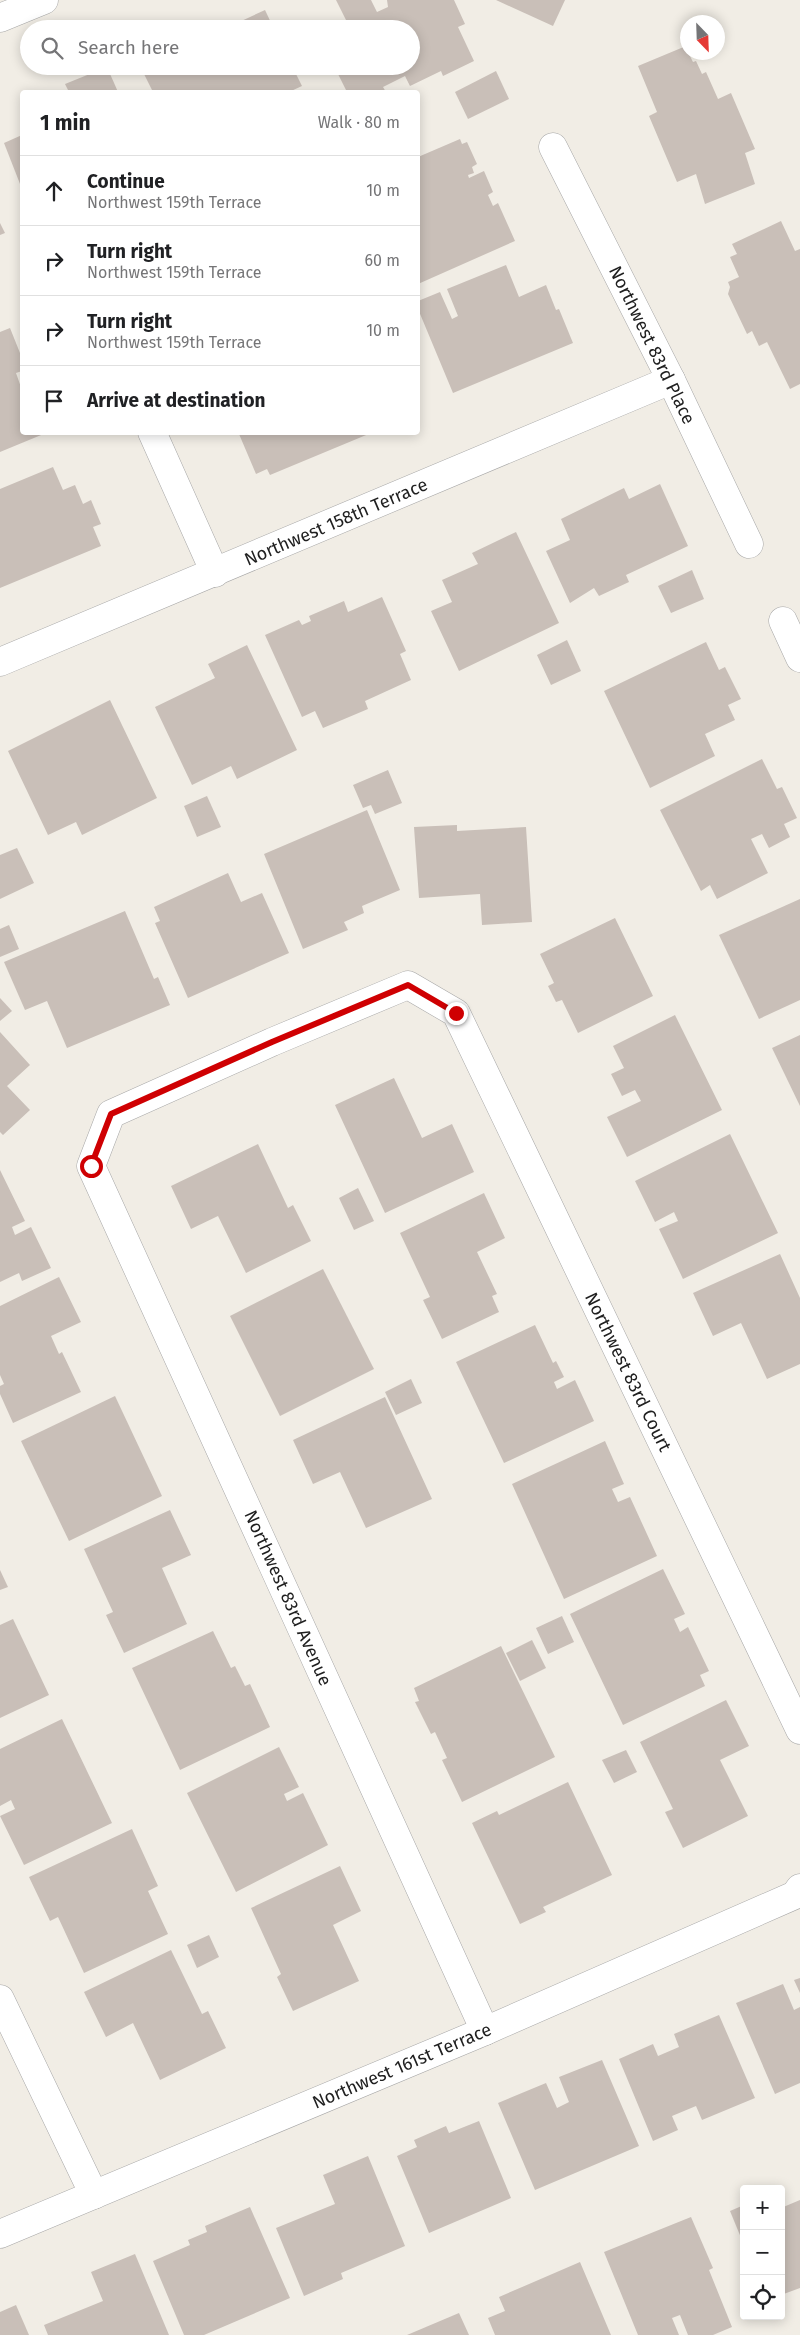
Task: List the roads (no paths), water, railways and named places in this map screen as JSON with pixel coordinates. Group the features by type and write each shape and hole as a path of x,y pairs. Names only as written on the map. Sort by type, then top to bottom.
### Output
{"street":[{"path":"0,18 44,0"},
{"name":"Northwest 83rd Place","path":"553,147 672,380 749,544"},
{"name":"Northwest 158th Terrace","path":"0,662 672,380"},
{"path":"153,435 215,573"},
{"path":"782,621 800,658"},
{"name":"Northwest 83rd Court","path":"91,1166 111,1114 272,1042 408,985 456,1013 800,1730"},
{"name":"Northwest 83rd Avenue","path":"91,1166 485,2031"},
{"name":"Northwest 161st Terrace","path":"0,2234 485,2031 794,1895 800,1888"},
{"path":"0,1999 94,2195"}]}
